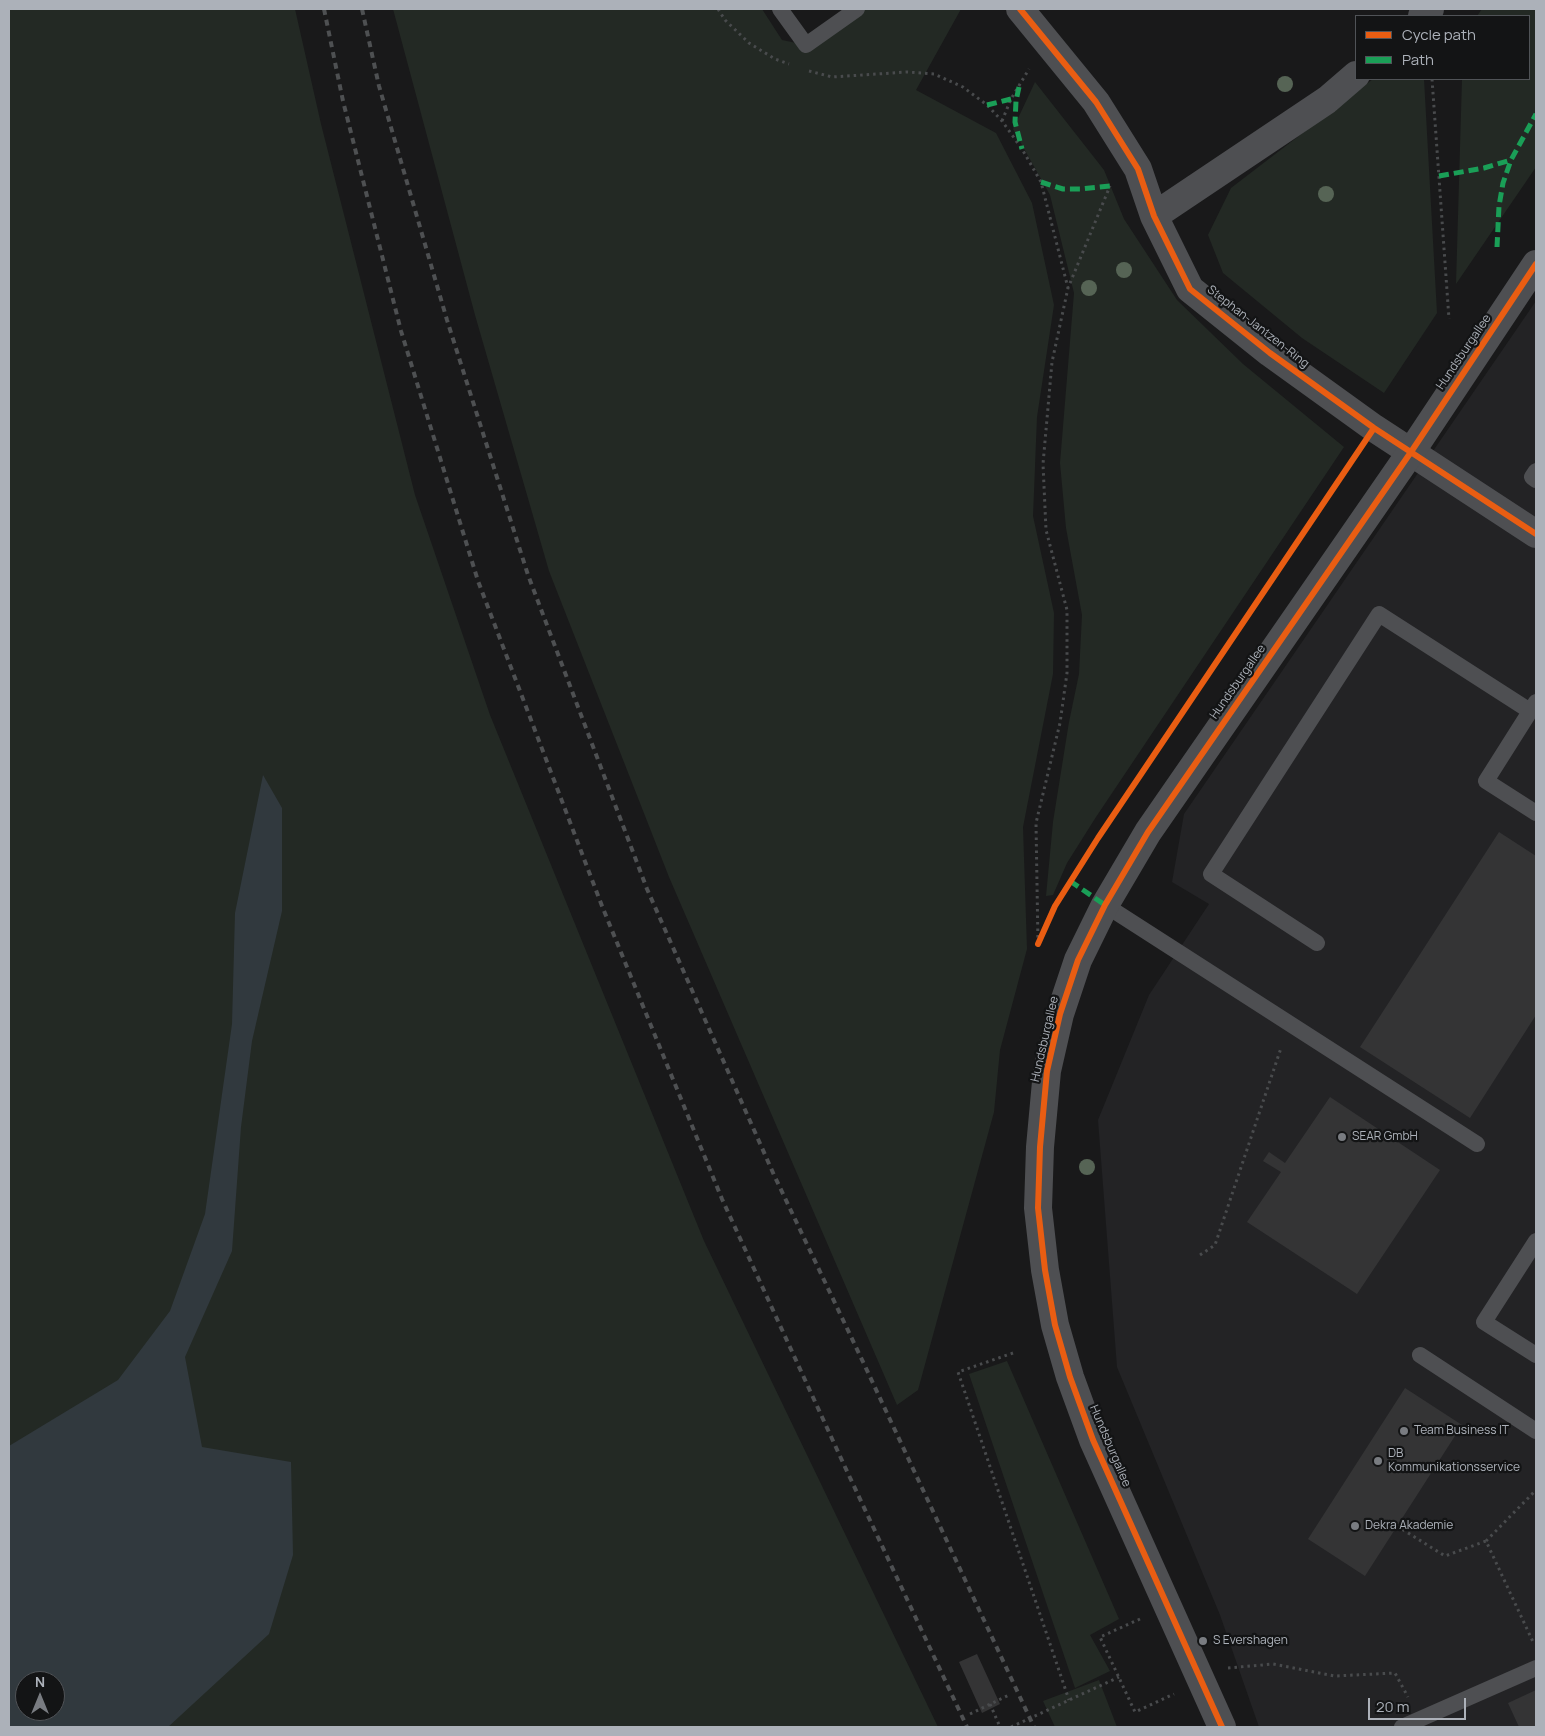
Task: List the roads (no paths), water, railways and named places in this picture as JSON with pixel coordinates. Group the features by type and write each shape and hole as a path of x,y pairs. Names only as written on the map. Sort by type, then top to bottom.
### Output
{"street":[{"name":"Stephan-Jantzen-Ring","path":"1020,9 1096,102 1138,169 1154,216 1190,289 1270,353 1374,428 1411,452"},
{"path":"1154,216 1327,100 1355,76"},
{"name":"Hundsburgallee","path":"1222,1727 1093,1440 1070,1376 1055,1325 1045,1270 1038,1208 1040,1147 1047,1071 1060,1014 1078,960 1105,905 1148,832 1411,452 1536,264"},
{"path":"1411,452 1536,534"}],"lane":[{"path":"780,9 806,45 857,9"},
{"path":"1536,471 1532,477 1536,480"},
{"path":"1317,943 1211,874 1379,614 1533,706 1486,780 1536,813"},
{"path":"1105,905 1477,1144"},
{"path":"1536,1241 1484,1322 1536,1355"},
{"path":"1420,1355 1536,1431"},
{"path":"1402,1727 1536,1668"}],"railway":[{"path":"324,9 343,101 401,331 478,581 602,906 722,1199 967,1727"},
{"path":"362,9 379,86 447,320 528,575 647,889 774,1175 1034,1727"}],"place":[{"name":"SEAR GmbH","path":"1342,1137"},
{"name":"Team Business IT","path":"1404,1431"},
{"name":"DB Kommunikationsservice","path":"1378,1461"},
{"name":"Dekra Akademie","path":"1355,1526"},
{"name":"S Evershagen","path":"1203,1641"}]}
